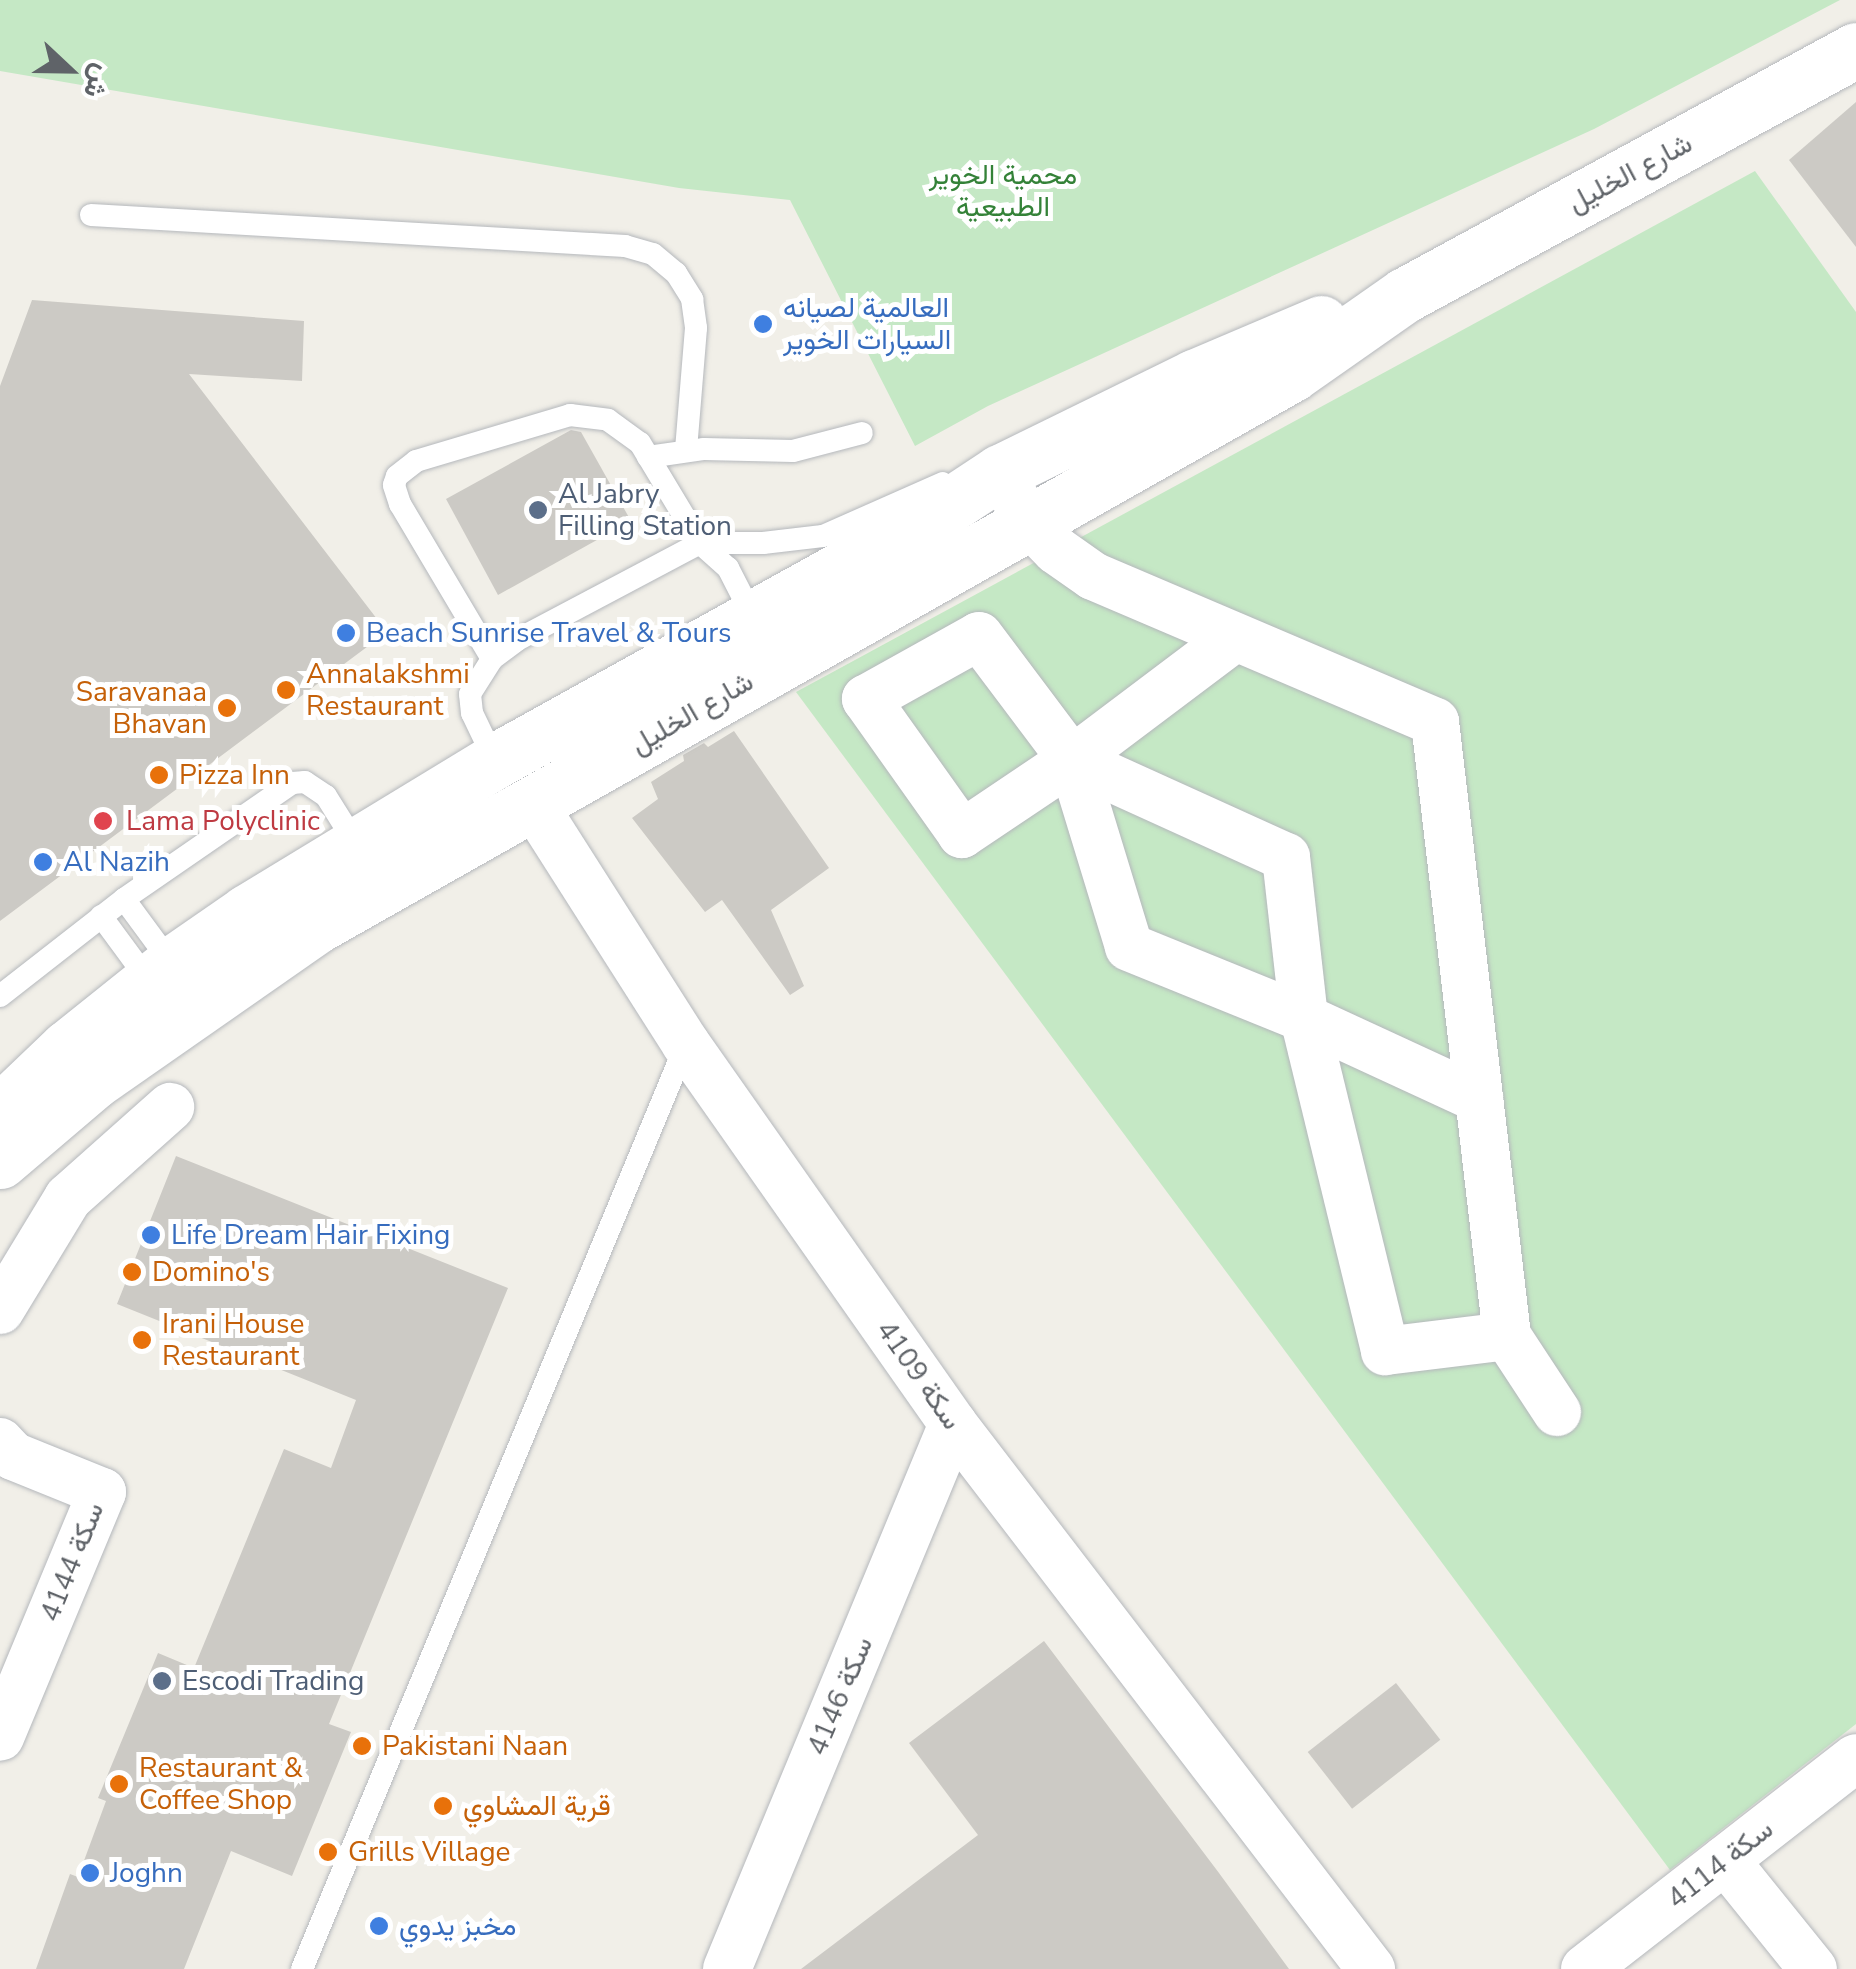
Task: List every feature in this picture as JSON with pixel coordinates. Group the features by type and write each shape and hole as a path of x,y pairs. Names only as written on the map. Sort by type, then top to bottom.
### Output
{"street":[{"name":"شارع الخليل","path":"0,1161 94,1080 204,1000 316,926 512,782 741,654 1028,520 1292,374 1405,295 1856,50"},
{"name":"شارع الخليل","path":"0,1112 66,1048 161,973 356,844 512,782 741,654 1000,472 1238,357 1335,317 1405,295"},
{"path":"1000,472 1028,520 1056,550 1093,576 1434,722 1507,1336 1557,1412"},
{"path":"1072,760 1234,638"},
{"path":"1072,760 1129,947 1304,1018 1479,1099"},
{"path":"1072,760 1286,856 1304,1018 1385,1350 1507,1336"},
{"name":"سكة 4109","path":"512,782 686,1044 953,1424 1371,1969"},
{"path":"0,1310 68,1198 170,1107"},
{"name":"سكة 4146","path":"727,1969 953,1424"},
{"name":"سكة 4144","path":"0,1442 13,1456 102,1492 0,1737"},
{"name":"سكة 4114","path":"1585,1969 1856,1758"},
{"path":"1725,1860 1812,1969"}],"lane":[{"path":"91,215 624,246 653,254 676,272 692,299 696,328 686,450"},
{"path":"492,658 400,504 394,485 397,476 416,461 570,415 608,420 640,443 700,543 728,568 741,654"},
{"path":"648,457 686,450 792,451 862,433"},
{"path":"512,782 472,713 470,694 492,658 517,640 700,543 778,542 823,536 942,484 1000,472"},
{"path":"0,996 124,899 292,782 305,782 326,796 356,844"},
{"path":"124,899 161,973"},
{"path":"101,916 161,973"},
{"path":"302,1969 686,1044"}],"green space":[{"name":"محمية الخوير الطبيعية","path":"0,0 1840,0 1594,129 988,406 915,446 790,200 679,188 0,71"},
{"path":"1755,171 1856,312 1856,1724 1670,1870 796,692"}],"building":[{"path":"1856,102 1856,247 1789,160"},
{"path":"32,300 304,321 302,381 189,374 387,632 0,921 0,386"},
{"name":"Al Jabry Filling Station","path":"571,430 581,432 631,521 498,595 446,499"},
{"path":"734,731 829,868 771,910 804,986 790,995 722,900 705,912 632,818 658,799 651,782 684,761 683,755 704,743 708,747"},
{"path":"176,1156 508,1288 329,1724 351,1732 292,1876 231,1851 184,1969 36,1969 70,1874 78,1877 106,1801 98,1798 158,1653 194,1668 284,1449 331,1468 356,1400 117,1304"},
{"path":"1044,1641 1289,1969 801,1969 978,1835 909,1743"},
{"path":"1396,1683 1440,1740 1352,1809 1308,1752"}],"place":[{"name":"العالمية لصيانه السيارات الخوير","path":"763,324"},
{"name":"Al Jabry Filling Station","path":"538,510"},
{"name":"Beach Sunrise Travel & Tours","path":"346,633"},
{"name":"Annalakshmi Restaurant","path":"286,690"},
{"name":"Saravanaa Bhavan","path":"227,708"},
{"name":"Pizza Inn","path":"159,775"},
{"name":"Lama Polyclinic","path":"103,821"},
{"name":"Al Nazih","path":"43,862"},
{"name":"Life Dream Hair Fixing","path":"151,1235"},
{"name":"Domino's","path":"132,1272"},
{"name":"Irani House Restaurant","path":"142,1340"},
{"name":"Escodi Trading","path":"162,1681"},
{"name":"Pakistani Naan","path":"362,1746"},
{"name":"Restaurant & Coffee Shop","path":"119,1784"},
{"name":"قرية المشاوي","path":"443,1806"},
{"name":"Grills Village","path":"328,1852"},
{"name":"Joghn","path":"90,1873"},
{"name":"مخبز يدوي","path":"379,1926"}]}
